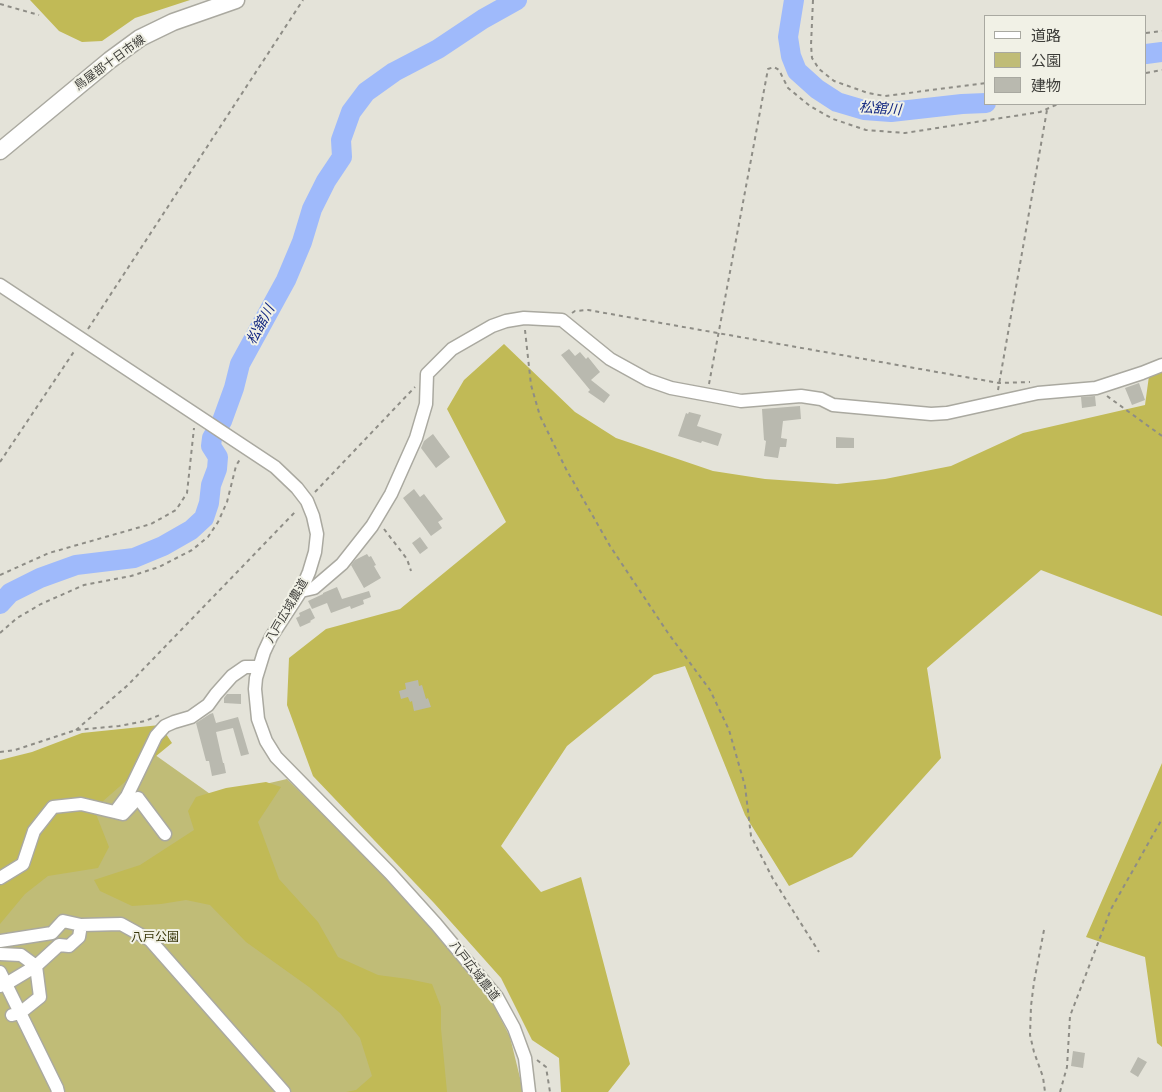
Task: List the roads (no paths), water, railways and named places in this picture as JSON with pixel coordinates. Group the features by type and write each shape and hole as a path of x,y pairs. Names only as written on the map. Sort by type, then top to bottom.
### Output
{"main road":[{"name":"鳥屋部十日市線","path":"0,151 110,60 140,38 173,22 236,0"}],"street":[{"name":"八戸広域農道","path":"0,285 275,467 298,488 306,500 313,516 317,534 310,572 301,591 271,637 258,667 255,689 258,719 266,741 276,757 390,873 436,924 497,997 514,1028 525,1058 528,1092"},
{"path":"301,591 314,588 342,564 376,519 391,494 416,438 426,404 427,374 452,349 506,321 524,318 562,320 610,359 648,380 671,388 741,401 801,396 821,399 833,404 930,414 947,413 1038,393 1096,388 1142,374 1162,365"},
{"path":"115,812 127,796 156,736 165,726 191,717 208,705 232,676 245,668 258,667"},
{"path":"0,878 23,864 34,831 52,807 81,804 123,814 138,798 164,834"},
{"path":"0,941 52,934 63,921 81,925 121,924 150,940 284,1092"},
{"path":"3,985 36,966 59,945 69,946 79,937 81,925"},
{"path":"52,934 59,945"},
{"path":"0,954 21,955 36,966 40,997 16,1014"},
{"path":"0,972 3,985 16,1014 58,1092"}],"waterway":[{"name":"松舘川","path":"0,604 10,593 40,578 76,565 134,558 163,546 191,530 204,518 209,503 211,485 217,469 218,457 211,446 212,438 222,421 234,388 240,364 286,280 302,242 312,209 326,181 342,157 341,140 351,112 366,92 394,72 438,49 483,19 517,0"},
{"name":"松舘川","path":"794,0 788,37 791,56 797,71 817,89 837,102 864,110 891,112 984,103"},
{"name":"松舘川","path":"1147,54 1162,52"}],"park label":[{"name":"八戸公園","path":"155,938"}]}
